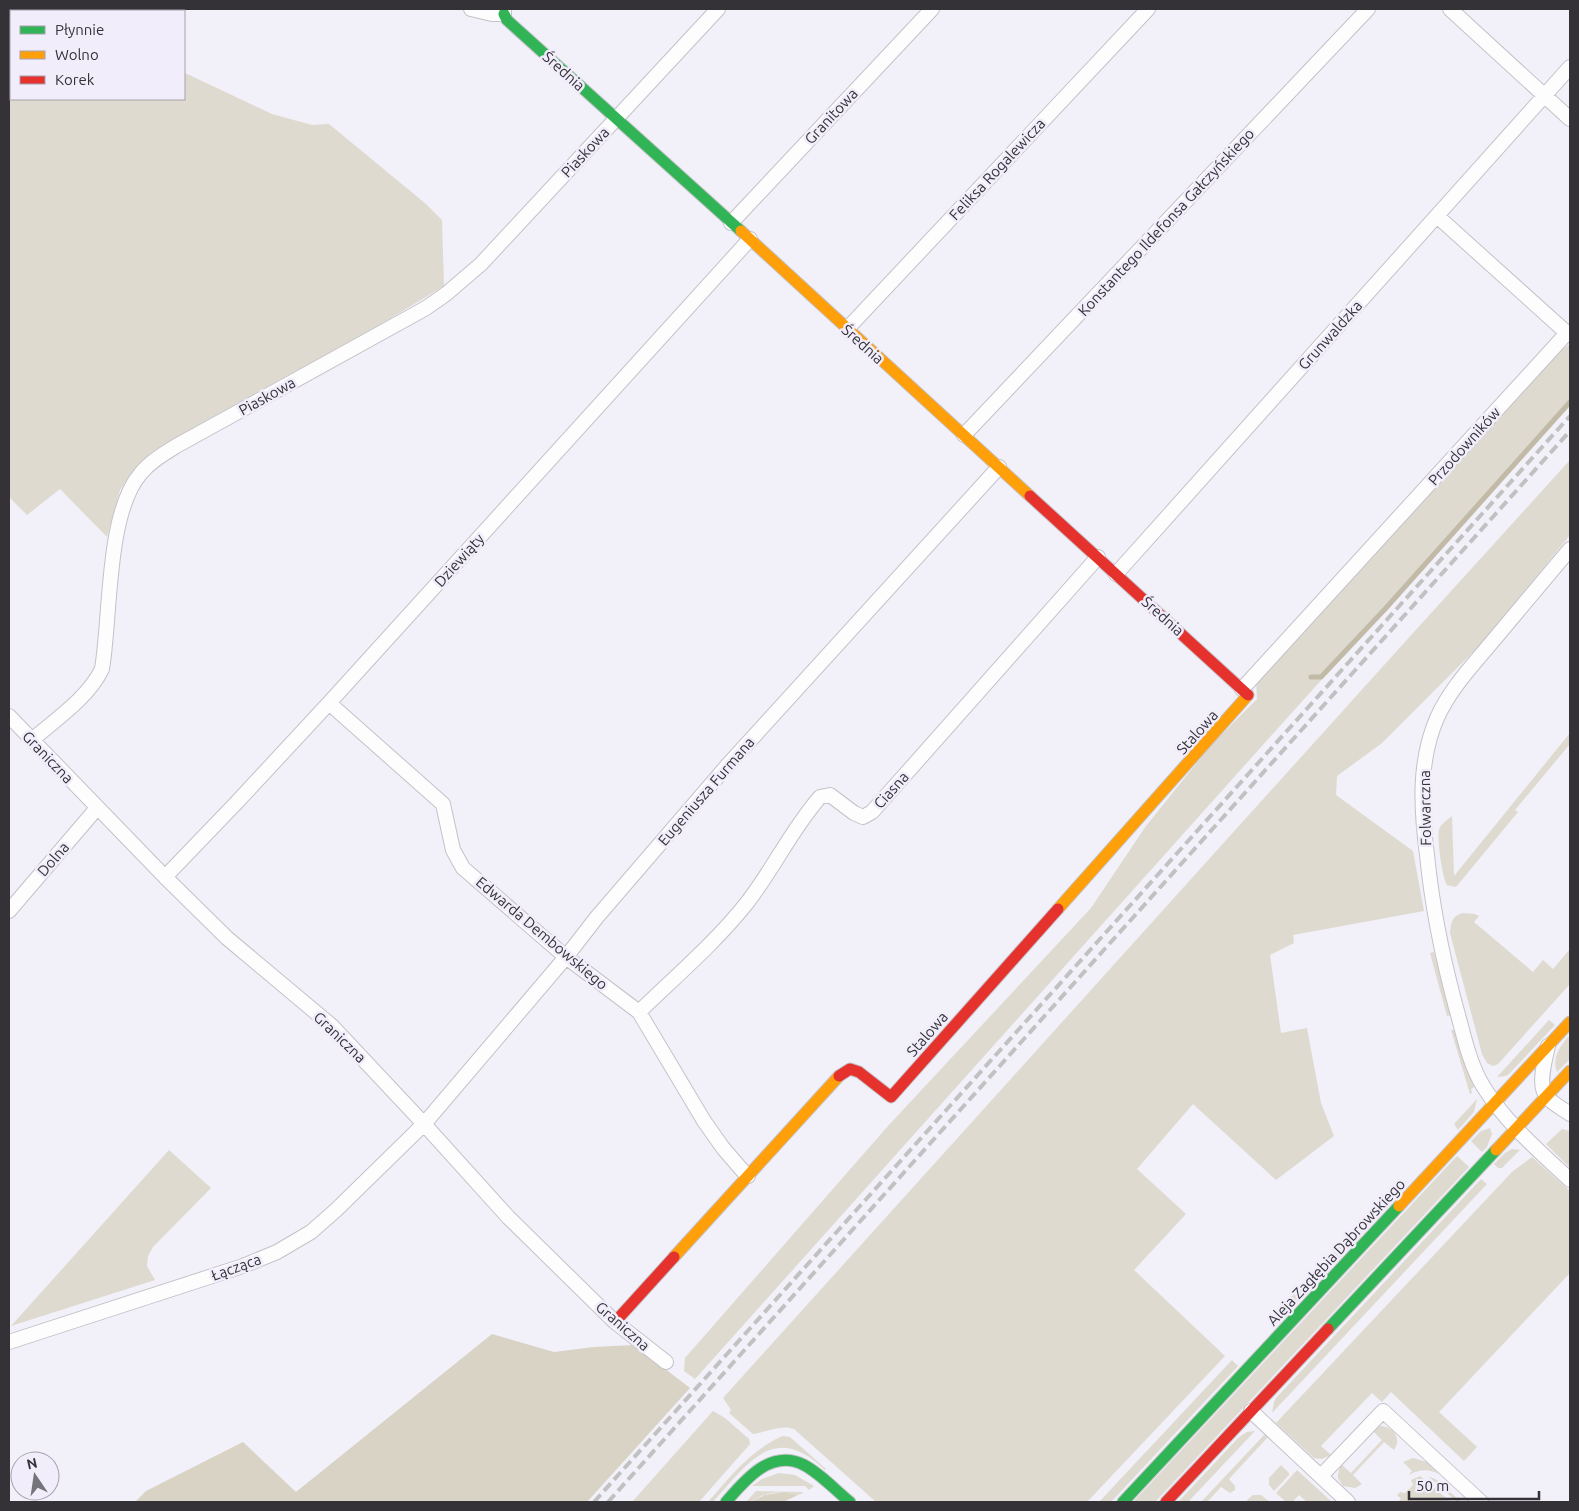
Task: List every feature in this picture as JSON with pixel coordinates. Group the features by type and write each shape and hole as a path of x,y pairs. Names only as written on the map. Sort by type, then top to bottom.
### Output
{"street":[{"name":"Średnia","path":"471,9 492,14 504,11 507,20 1246,692"},
{"name":"Piaskowa","path":"32,740 83,696 98,677 102,668 114,553 121,512 130,489 141,473 159,457 178,445 418,312 446,294 481,264 718,9"},
{"name":"Granitowa","path":"731,223 932,9"},
{"name":"Feliksa Rogalewicza","path":"847,329 1148,9"},
{"name":"Konstantego Ildefonsa Gałczyńskiego","path":"964,436 1368,9"},
{"path":"1450,9 1570,119"},
{"name":"Grunwaldzka","path":"1116,574 1570,67"},
{"name":"Przodowników","path":"1246,692 1567,333 1437,216"},
{"name":"Dziewiąty","path":"165,877 328,703 750,239"},
{"name":"Eugeniusza Furmana","path":"424,1124 566,957 597,917 726,767 998,467"},
{"name":"Folwarczna","path":"1570,549 1452,690 1433,728 1424,766 1422,806 1430,882 1445,966 1473,1064 1483,1086 1495,1103 1516,1128 1570,1180"},
{"name":"Ciasna","path":"639,1012 723,930 747,903 788,839 820,797 830,795 854,813 863,817 872,812 1098,557"},
{"name":"Stalowa","path":"616,1322 840,1075 850,1069 860,1072 891,1097 1246,692"},
{"name":"Edwarda Dembowskiego","path":"328,703 443,804 454,850 463,868 566,957 639,1012 704,1121 723,1148 748,1176"},
{"name":"Graniczna","path":"9,716 97,808 227,938 332,1026 508,1217 616,1322 666,1362"},
{"name":"Dolna","path":"9,911 97,808"},
{"name":"Aleja Zagłębia Dąbrowskiego","path":"1123,1502 1570,1022"},
{"path":"1548,1046 1542,1073 1543,1088 1546,1096 1570,1114"},
{"path":"1166,1502 1570,1071"},
{"name":"Łącząca","path":"9,1342 243,1266 277,1252 310,1232 336,1210 424,1124"},
{"path":"1251,1410 1348,1502"},
{"path":"1321,1476 1383,1411 1481,1502"},
{"path":"726,1502 756,1470 777,1460 788,1459 799,1463 850,1502"},
{"path":"829,1486 839,1502"}],"shaded area":[{"path":"9,9 181,9 10,10 10,100 185,100 185,73 272,114 312,125 329,124 426,204 442,220 444,286 376,327 152,452 130,475 120,490 107,537 60,489 27,515 9,497"},
{"path":"1570,344 1570,404 695,1379 684,1371 685,1358 888,1126 1091,908 1146,826 1212,744 1257,699 1256,678 1559,352"},
{"path":"1570,460 1570,535 1487,638 1382,743 1337,776 1336,795 1413,851 1424,911 1293,935 1294,943 1270,955 1281,1033 1307,1028 1321,1103 1334,1136 1276,1180 1193,1104 1137,1169 1186,1214 1134,1270 1225,1356 1087,1502 876,1502 794,1429 784,1427 753,1434 729,1413 731,1410 723,1398"},
{"path":"1570,733 1570,744 1515,810 1518,812 1456,887 1447,885 1443,874 1439,849 1439,830 1444,822 1452,816 1454,876"},
{"path":"1463,913 1479,916 1474,922 1533,972 1543,960 1553,969 1570,949 1570,984 1498,1064 1493,1066 1487,1063 1482,1054 1450,933 1453,920 1456,916"},
{"path":"1434,952 1451,1015 1447,1016 1430,953"},
{"path":"1549,1020 1555,1025 1509,1074 1497,1077"},
{"path":"1451,1030 1455,1030 1474,1087 1471,1089 1472,1093 1470,1094"},
{"path":"1568,1037 1570,1039 1570,1059 1557,1072 1555,1062 1557,1053"},
{"path":"1477,1099 1474,1112 1458,1130 1454,1124"},
{"path":"1490,1128 1492,1134 1487,1147 1482,1152 1471,1141 1481,1131"},
{"path":"1562,1129 1570,1131 1570,1168 1546,1144"},
{"path":"1512,1149 1520,1150 1502,1168 1498,1168 1494,1164"},
{"path":"169,1150 211,1188 153,1247 148,1256 147,1266 155,1280 11,1326"},
{"path":"1457,1156 1469,1167 1155,1502 1133,1502"},
{"path":"1532,1157 1570,1191 1570,1273 1439,1412 1477,1447 1464,1461 1391,1392 1382,1402 1372,1393 1321,1446 1331,1455 1322,1459 1314,1458 1276,1423 1512,1172"},
{"path":"1481,1179 1487,1184 1272,1413 1276,1398"},
{"path":"1377,1206 1382,1211 1319,1279 1314,1281 1309,1278"},
{"path":"1299,1288 1302,1293 1301,1299 1288,1312 1279,1310"},
{"path":"492,1334 554,1352 634,1345 690,1388 587,1502 135,1502 146,1491 243,1442 296,1492"},
{"path":"1232,1360 1238,1366 1111,1502 1099,1502"},
{"path":"713,1411 725,1418 749,1439 750,1444 699,1502 632,1502"},
{"path":"1379,1426 1389,1428 1395,1434 1397,1442 1394,1450 1384,1442 1353,1475 1362,1484 1355,1488 1343,1486 1338,1478 1341,1464 1351,1473 1382,1440 1373,1431"},
{"path":"1255,1431 1188,1502 1178,1502 1239,1437 1247,1432"},
{"path":"1265,1434 1268,1437 1229,1479 1235,1486 1235,1490 1230,1493 1221,1487 1209,1502 1201,1502"},
{"path":"782,1436 790,1437 826,1469 807,1456 791,1449 776,1448 763,1453 750,1462 713,1502 708,1502 750,1457"},
{"path":"1413,1458 1427,1462 1439,1474 1424,1470 1409,1475 1412,1471 1403,1462"},
{"path":"1281,1465 1289,1475 1274,1491 1269,1485 1269,1478"},
{"path":"1297,1470 1332,1502 1307,1502 1299,1495 1292,1502 1286,1502 1276,1493"},
{"path":"779,1473 795,1475 814,1486 809,1490 805,1486 752,1486 762,1479"},
{"path":"1420,1476 1451,1502 1398,1502 1401,1499 1397,1495 1400,1492 1405,1493 1413,1485 1411,1480"},
{"path":"1428,1476 1437,1480 1461,1502 1457,1502"},
{"path":"756,1491 803,1493 798,1495 770,1494 746,1502"},
{"path":"785,1492 798,1495 783,1502 750,1502 765,1495"},
{"path":"1253,1495 1261,1495 1270,1502 1245,1502"}],"waterway":[{"path":"1311,677 1321,677 1386,608 1570,402"}],"railway":[{"path":"594,1502 1570,416"},
{"path":"608,1502 1570,431"}],"traffic: fast":[{"path":"504,14 507,20 741,231"},
{"path":"1328,1329 1496,1150"},
{"path":"1123,1502 1399,1206"},
{"path":"726,1502 750,1476 770,1463 781,1461 792,1461 804,1465 822,1477 850,1502"}],"traffic: slow":[{"path":"741,231 1030,496"},
{"path":"1058,909 1248,695"},
{"path":"1399,1206 1570,1022"},
{"path":"1496,1150 1570,1071"},
{"path":"674,1257 839,1076"}],"traffic: jam":[{"path":"1030,496 1248,695"},
{"path":"839,1076 850,1069 859,1072 891,1097 1058,909"},
{"path":"615,1322 674,1257"},
{"path":"1166,1502 1328,1329"}]}
